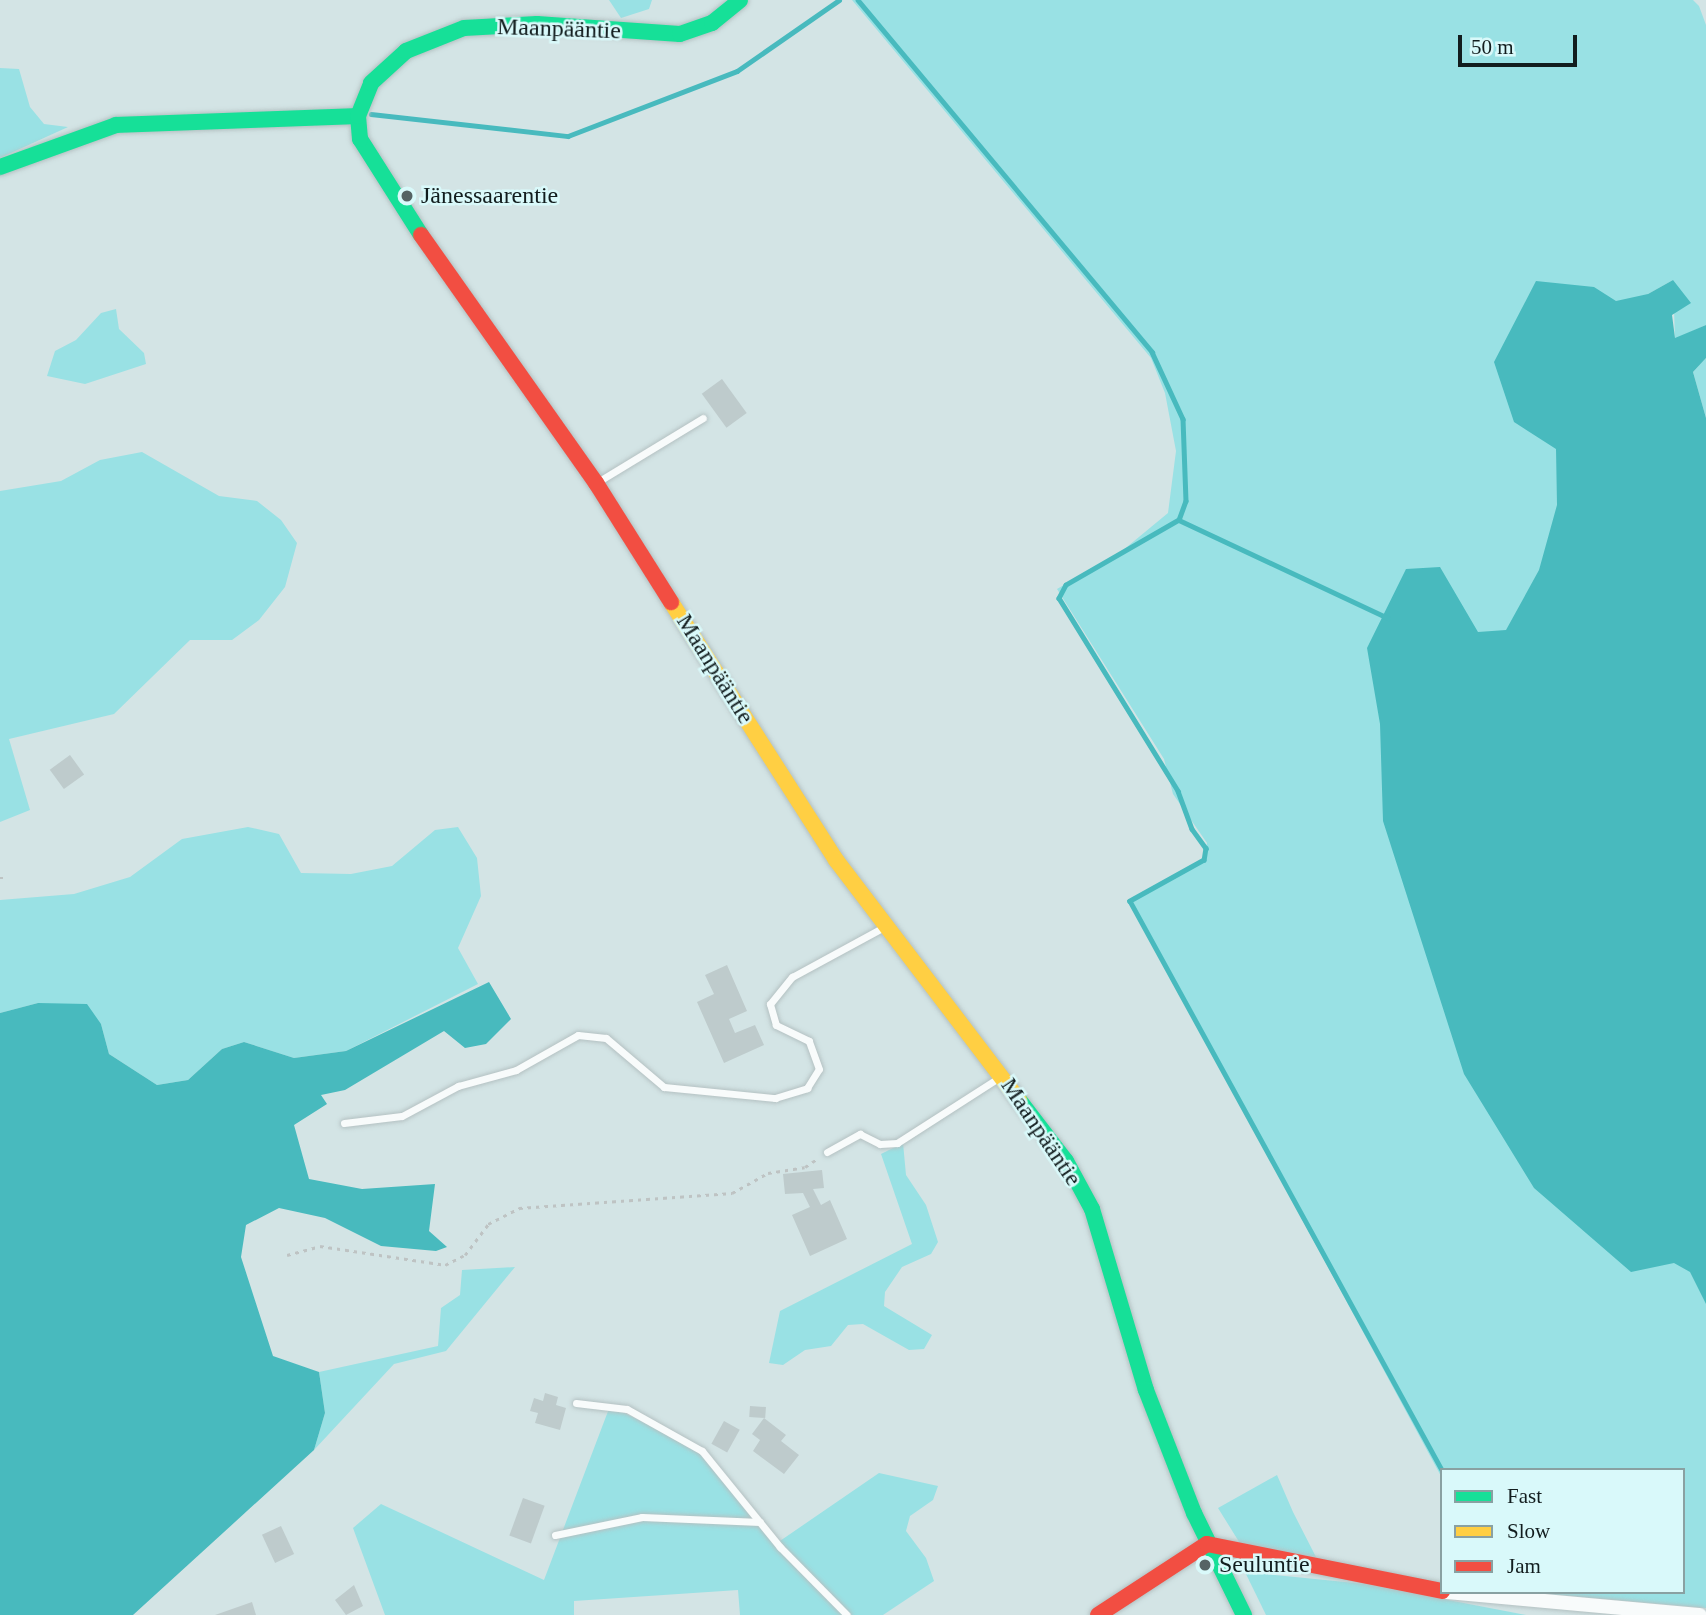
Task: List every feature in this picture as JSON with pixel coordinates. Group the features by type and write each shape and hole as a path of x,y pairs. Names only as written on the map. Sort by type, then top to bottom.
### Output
{"street":[{"name":"Maanpääntie","path":"740,0 712,23 680,34 537,23 450,31 418,44 381,71 358,116 360,139 373,165 596,483 836,860 1003,1075 1066,1161 1092,1209 1146,1390 1207,1544 1244,1615"},
{"path":"0,167 116,125 358,116"},
{"path":"1098,1615 1207,1544 1440,1591"},
{"path":"1466,1594 1700,1615"}],"lane":[{"path":"596,483 703,418"},
{"path":"344,1123 402,1116 458,1086 516,1070 578,1035 606,1038 664,1087 775,1098 807,1088 819,1069 809,1041 776,1024 770,1004 792,977 887,925"},
{"path":"827,1152 860,1134 880,1144 897,1143 1003,1075"},
{"path":"576,1403 627,1409 702,1451 760,1522 847,1615"},
{"path":"555,1535 642,1517 760,1522"}],"path":[{"path":"0,878 8,878"},
{"path":"287,1255 320,1246 445,1265 465,1255 488,1224 520,1208 732,1193 768,1172 805,1167 827,1152"}],"shaded area":[{"path":"609,0 652,0 649,9 621,18"},
{"path":"852,0 1693,0 1699,6 1706,25 1706,325 1675,339 1673,280 1648,294 1572,407 1706,1194 1706,1608 1548,1594 1685,1594 1685,1468 1440,1468 1440,1474 1130,901 1204,861 1207,843 1173,794 1164,759 1057,589 1122,551 1168,513 1176,451 1165,393 1151,358"},
{"path":"0,68 19,69 30,107 44,124 68,127 0,158"},
{"path":"1673,280 1691,303 1672,315 1675,338 1706,325 1706,358 1693,372 1706,418 1706,1304 1690,1272 1674,1263 1631,1272 1534,1188 1464,1074 1383,821 1380,724 1367,648 1406,569 1440,567 1478,632 1506,630 1539,570 1557,505 1556,449 1514,422 1494,362 1536,281 1594,287 1616,301 1648,294"},
{"path":"116,309 119,329 144,353 146,364 85,384 47,376 55,351 76,340 101,313"},
{"path":"1706,358 1706,418 1693,372"},
{"path":"142,452 219,496 257,501 281,520 297,543 285,587 259,620 232,640 190,640 114,714 9,739 30,810 0,822 0,491 61,481 100,460"},
{"path":"248,827 279,834 301,873 351,874 392,866 435,830 458,827 477,858 481,896 458,948 478,984 346,1051 294,1058 244,1042 222,1049 188,1080 157,1085 109,1054 101,1024 38,1003 0,1013 0,900 74,894 130,877 182,839"},
{"path":"489,982 511,1019 486,1044 465,1048 444,1031 345,1090 321,1095 327,1104 294,1125 309,1179 362,1189 435,1184 429,1231 447,1247 436,1251 381,1246 325,1218 279,1208 246,1225 241,1257 273,1356 319,1372 325,1413 314,1450 133,1615 0,1615 0,1013 38,1003 87,1004 101,1024 109,1054 157,1085 188,1080 222,1049 244,1042 294,1058 346,1051"},
{"path":"903,1143 906,1175 926,1205 938,1242 931,1254 902,1267 885,1292 884,1306 932,1335 924,1349 909,1350 863,1324 848,1325 831,1346 805,1350 783,1365 769,1363 780,1311 912,1244 881,1154"},
{"path":"515,1267 446,1351 394,1364 314,1450 325,1413 319,1372 438,1346 441,1308 460,1295 462,1270"},
{"path":"610,1406 702,1451 777,1543 879,1473 938,1486 933,1500 910,1516 906,1531 926,1558 934,1581 883,1615 740,1615 738,1590 574,1601 574,1615 385,1615 353,1528 381,1504 544,1580"},
{"path":"1277,1475 1316,1557 1241,1545 1218,1508"},
{"path":"1245,1572 1365,1584 1526,1615 1266,1615"}],"building":[{"path":"722,379 747,413 726,428 702,394"},
{"path":"70,755 84,774 64,789 50,770"},
{"path":"727,965 747,1011 729,1019 735,1033 755,1025 764,1045 724,1063 697,1002 714,994 705,975"},
{"path":"822,1170 824,1188 813,1189 821,1205 830,1200 847,1239 810,1256 792,1215 810,1207 803,1193 785,1194 783,1174"},
{"path":"545,1393 558,1397 556,1405 566,1408 560,1430 535,1423 538,1413 530,1411 534,1398 543,1401"},
{"path":"750,1406 766,1407 765,1418 749,1417"},
{"path":"764,1418 786,1435 781,1441 799,1455 784,1474 753,1451 760,1440 752,1434"},
{"path":"724,1421 740,1430 727,1452 711,1444"},
{"path":"523,1498 545,1506 531,1543 509,1536"},
{"path":"281,1526 294,1554 275,1563 262,1535"},
{"path":"354,1585 363,1606 346,1615 335,1600"},
{"path":"252,1602 256,1615 215,1615"}],"waterway":[{"path":"371,114 568,136 737,71 839,0"},
{"path":"858,0 1152,352 1183,419 1186,501 1179,520 1066,585 1059,598 1178,791 1192,829 1206,848 1204,860 1130,901 1441,1468"},
{"path":"1179,520 1388,618"}],"traffic: fast":[{"path":"421,235 360,139 358,116 371,83 406,51 464,28 537,24 680,34 712,23 740,0"},
{"path":"0,167 116,125 358,116"},
{"path":"1019,1100 1066,1161 1092,1209 1146,1390 1194,1513 1244,1615"}],"traffic: slow":[{"path":"671,602 836,860 1019,1100"}],"traffic: jam":[{"path":"421,235 596,483 671,602"},
{"path":"1098,1615 1207,1544 1440,1591"}],"place":[{"name":"Jänessaarentie","path":"407,196"},
{"name":"Seuluntie","path":"1205,1565"}]}
